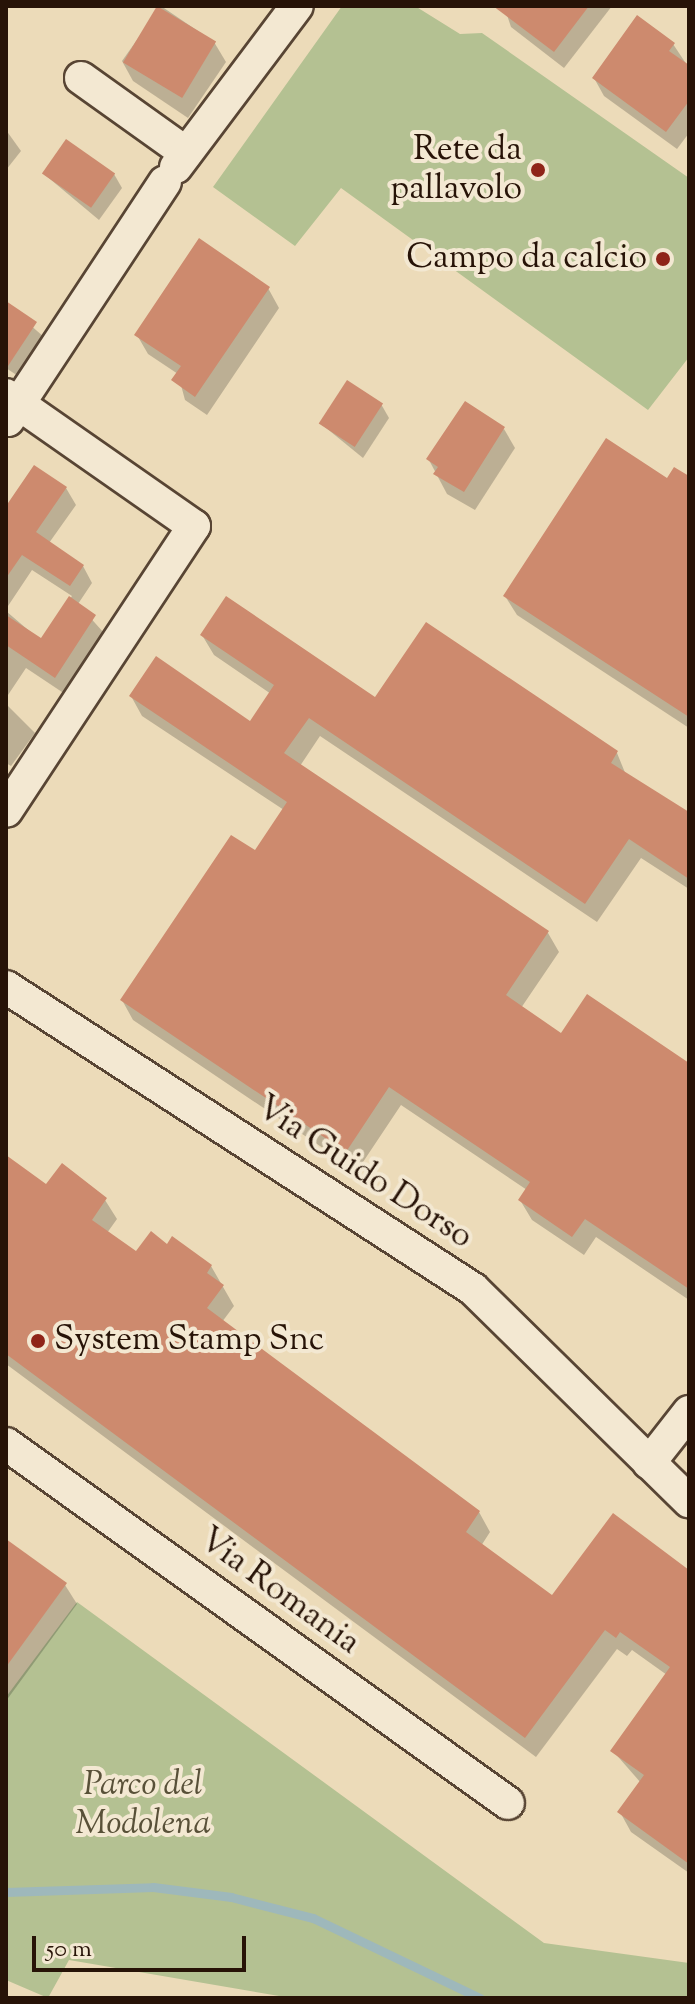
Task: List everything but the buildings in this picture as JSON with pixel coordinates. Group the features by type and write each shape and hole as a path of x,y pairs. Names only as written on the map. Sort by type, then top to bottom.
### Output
{"street":[{"path":"6,811 194,526 10,407 175,168 297,6"},
{"path":"81,78 175,168"},
{"name":"Via Guido Dorso","path":"6,987 451,1273 689,1501"},
{"path":"649,1463 689,1412"},
{"name":"Via Romania","path":"6,1444 508,1803"}],"green space":[{"path":"342,6 415,6 460,34 482,33 689,178 689,357 648,410 341,188 295,246 213,187"},
{"name":"Parco del Modolena","path":"77,1602 544,1943 689,1963 689,1998 291,1998 69,1960 48,1998 6,1980 6,1697"}],"waterway":[{"path":"6,1892 153,1887 231,1897 313,1918 480,1998"}],"place":[{"name":"Rete da pallavolo","path":"538,170"},
{"name":"Campo da calcio","path":"663,259"},
{"name":"System Stamp Snc","path":"38,1341"}]}
